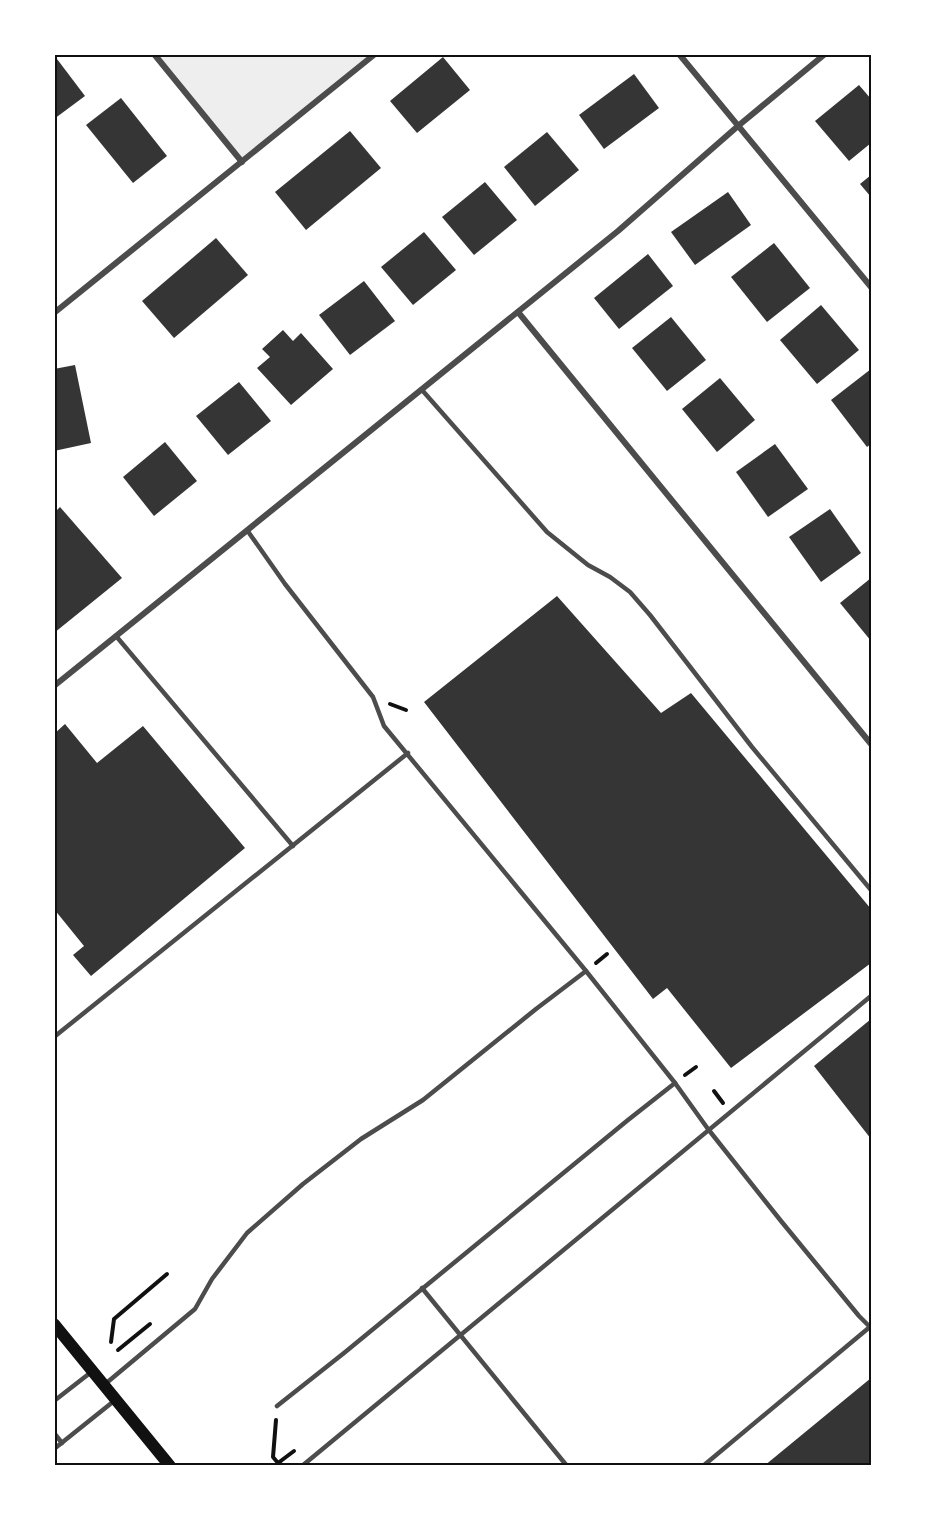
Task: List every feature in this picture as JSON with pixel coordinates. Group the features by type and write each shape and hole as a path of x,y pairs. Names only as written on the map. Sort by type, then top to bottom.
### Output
{"main road":[{"path":"54,1324 170,1466"}],"street":[{"path":"154,54 242,162"},
{"path":"54,313 375,54"},
{"path":"679,54 871,287"},
{"path":"54,686 618,231 738,126 825,54"},
{"path":"518,312 871,744"}],"lane":[{"path":"422,390 547,532 588,565 610,577 630,592 752,747 871,890"},
{"path":"247,530 285,584 373,697 384,726 675,1083 708,1129 781,1221 859,1316 871,1327 703,1466"},
{"path":"116,636 292,846"},
{"path":"54,1037 408,753"},
{"path":"104,1385 195,1309 212,1279 247,1233 287,1198 361,1139 423,1100 585,971"},
{"path":"302,1466 871,996"},
{"path":"277,1406 675,1083"},
{"path":"422,1288 567,1466"},
{"path":"54,1401 93,1371"},
{"path":"54,1449 116,1400"},
{"path":"54,1433 62,1443"}],"path":[{"path":"111,1342 114,1319 167,1274"},
{"path":"118,1350 155,1320"},
{"path":"277,1406 273,1457 285,1466"}],"shaded area":[{"path":"154,54 375,54 242,162"}],"building":[{"path":"54,55 85,96 54,119"},
{"path":"443,57 470,90 417,133 390,101"},
{"path":"634,74 659,108 604,149 579,115"},
{"path":"859,85 871,99 871,143 849,161 815,121"},
{"path":"121,98 167,156 133,183 86,125"},
{"path":"350,131 381,168 306,230 275,192"},
{"path":"547,132 579,170 535,206 504,167"},
{"path":"871,175 871,197 860,184"},
{"path":"485,182 517,220 474,255 442,217"},
{"path":"728,192 751,225 695,265 671,232"},
{"path":"424,232 456,270 413,305 381,267"},
{"path":"216,238 248,275 174,338 142,301"},
{"path":"774,243 810,288 767,322 731,277"},
{"path":"648,254 673,286 619,329 594,298"},
{"path":"364,281 395,321 350,355 319,315"},
{"path":"821,305 859,350 817,384 780,340"},
{"path":"671,317 706,360 667,391 632,348"},
{"path":"283,330 293,341 301,333 333,369 291,405 257,368 270,357 262,349"},
{"path":"75,365 91,443 54,451 54,369"},
{"path":"871,369 871,444 867,447 831,400"},
{"path":"720,378 755,420 717,452 682,409"},
{"path":"239,382 271,421 228,455 196,416"},
{"path":"165,442 197,481 154,516 123,477"},
{"path":"775,444 808,489 768,517 736,472"},
{"path":"60,507 122,578 54,633 54,513"},
{"path":"830,509 861,553 821,582 789,537"},
{"path":"871,578 871,641 840,603"},
{"path":"557,596 661,713 691,693 871,909 871,963 731,1068 667,988 653,999 424,702"},
{"path":"65,724 97,763 143,726 245,848 91,976 73,955 84,946 54,909 54,734"},
{"path":"871,1019 871,1139 814,1066"},
{"path":"871,1378 871,1466 764,1466"}]}
